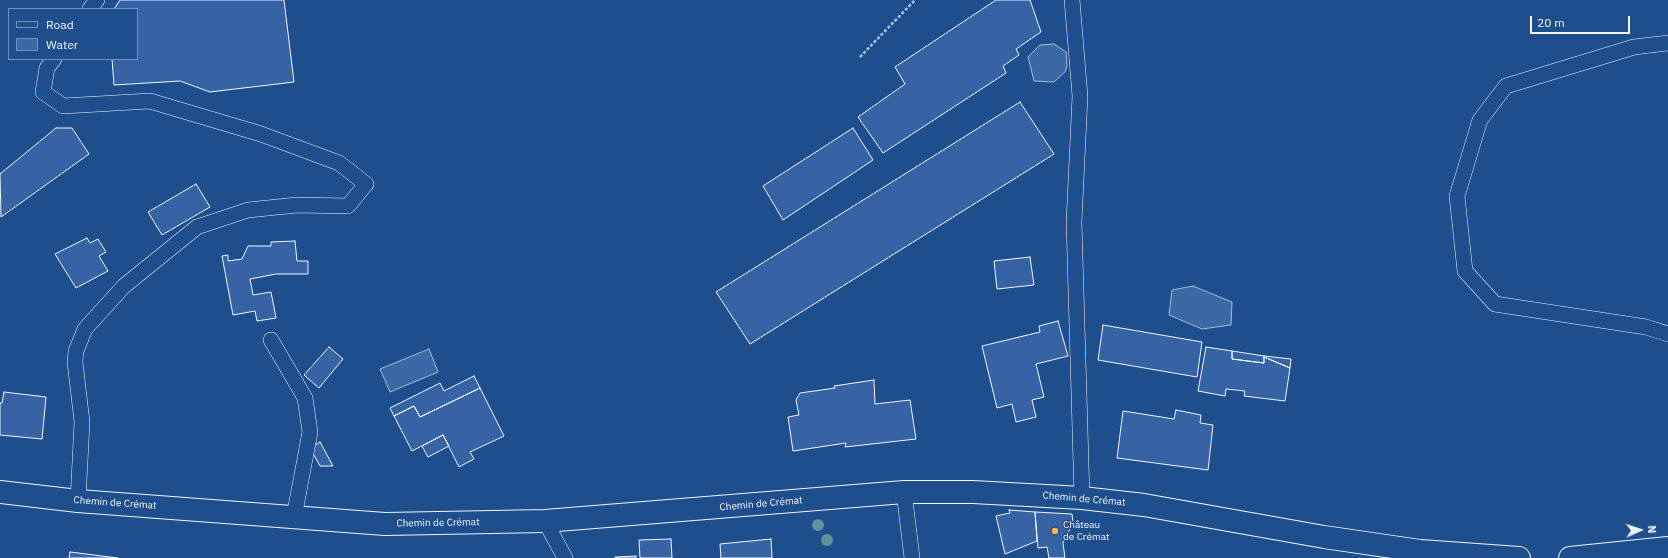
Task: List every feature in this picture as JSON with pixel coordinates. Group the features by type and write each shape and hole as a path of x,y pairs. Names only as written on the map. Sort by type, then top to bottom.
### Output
{"street":[{"name":"Chemin de Crémat","path":"0,492 78,501 385,524 546,521 904,492 973,492 1082,498 1144,505 1420,551 1519,558"},
{"path":"1570,558 1668,548"}],"lane":[{"path":"91,8 97,0"},
{"path":"1072,0 1080,96 1074,222 1082,498"},
{"path":"1668,44 1634,47 1506,86 1480,120 1457,196 1465,271 1495,304 1646,327 1668,334"},
{"path":"53,60 47,68 44,92 63,106 150,101 261,134 339,163 366,184 348,206 297,205 248,210 197,227 124,286 85,329 76,351 75,362 82,422 78,501"},
{"path":"271,340 305,398 310,432 294,517"},
{"path":"904,492 912,558"},
{"path":"546,521 565,558"}],"path":[{"path":"860,56 915,0"}],"water":[{"path":"1054,44 1066,52 1067,66 1065,72 1054,82 1034,81 1028,57 1040,45"},
{"path":"1193,286 1232,302 1231,325 1202,329 1169,315 1172,290"},
{"path":"429,349 438,372 390,392 380,369"}],"building":[{"path":"120,0 284,0 294,82 210,92 180,81 114,85 112,60 138,60 138,8 115,8"},
{"path":"996,0 1030,0 1041,32 1016,49 1019,55 1003,66 1006,73 883,153 858,117 905,84 895,67"},
{"path":"1020,102 1054,154 750,344 716,292"},
{"path":"56,128 72,128 89,154 1,217 0,174"},
{"path":"853,128 873,160 783,220 763,186"},
{"path":"196,184 210,207 162,235 148,212"},
{"path":"87,238 90,243 98,239 106,252 99,256 108,271 76,288 55,254"},
{"path":"295,241 297,261 308,261 308,274 276,274 250,279 253,295 271,292 276,318 257,321 255,311 233,315 222,256 228,255 228,261 242,259 248,246 271,246 271,242"},
{"path":"1030,257 1034,285 997,289 994,261"},
{"path":"1058,321 1068,356 1036,364 1044,397 1032,400 1036,417 1016,422 1012,404 997,408 982,346 1040,332 1039,326"},
{"path":"1103,325 1202,342 1197,377 1098,360"},
{"path":"329,347 343,359 319,388 304,375"},
{"path":"1206,347 1232,351 1232,359 1264,363 1264,357 1290,368 1285,401 1244,396 1245,391 1226,389 1225,396 1198,391"},
{"path":"1232,351 1264,356 1264,363 1232,359"},
{"path":"1264,357 1291,359 1290,368"},
{"path":"474,376 480,388 420,417 414,406 394,416 390,408 440,383 444,391"},
{"path":"874,380 875,404 910,400 916,439 845,447 846,443 793,451 788,417 799,415 796,400 800,393"},
{"path":"480,388 504,436 470,452 474,459 459,467 443,435 412,451 394,416 414,406 420,417"},
{"path":"4,392 46,397 42,439 0,435 0,403 2,403"},
{"path":"1176,410 1201,415 1200,423 1213,425 1208,470 1117,458 1123,411 1174,419"},
{"path":"443,435 449,446 428,457 422,446"},
{"path":"320,442 333,466 320,466 310,448"},
{"path":"1009,510 1035,512 1037,541 1005,554 996,516 1010,513"},
{"path":"1035,512 1072,514 1073,523 1063,543 1065,558 1049,558 1047,547 1038,548"},
{"path":"671,539 672,558 640,558 639,540"},
{"path":"771,539 772,558 721,558 720,544"},
{"path":"70,552 118,558 69,558"},
{"path":"636,556 636,558 615,558 615,557"}],"place":[{"name":"Château de Crémat","path":"1055,531"}]}
